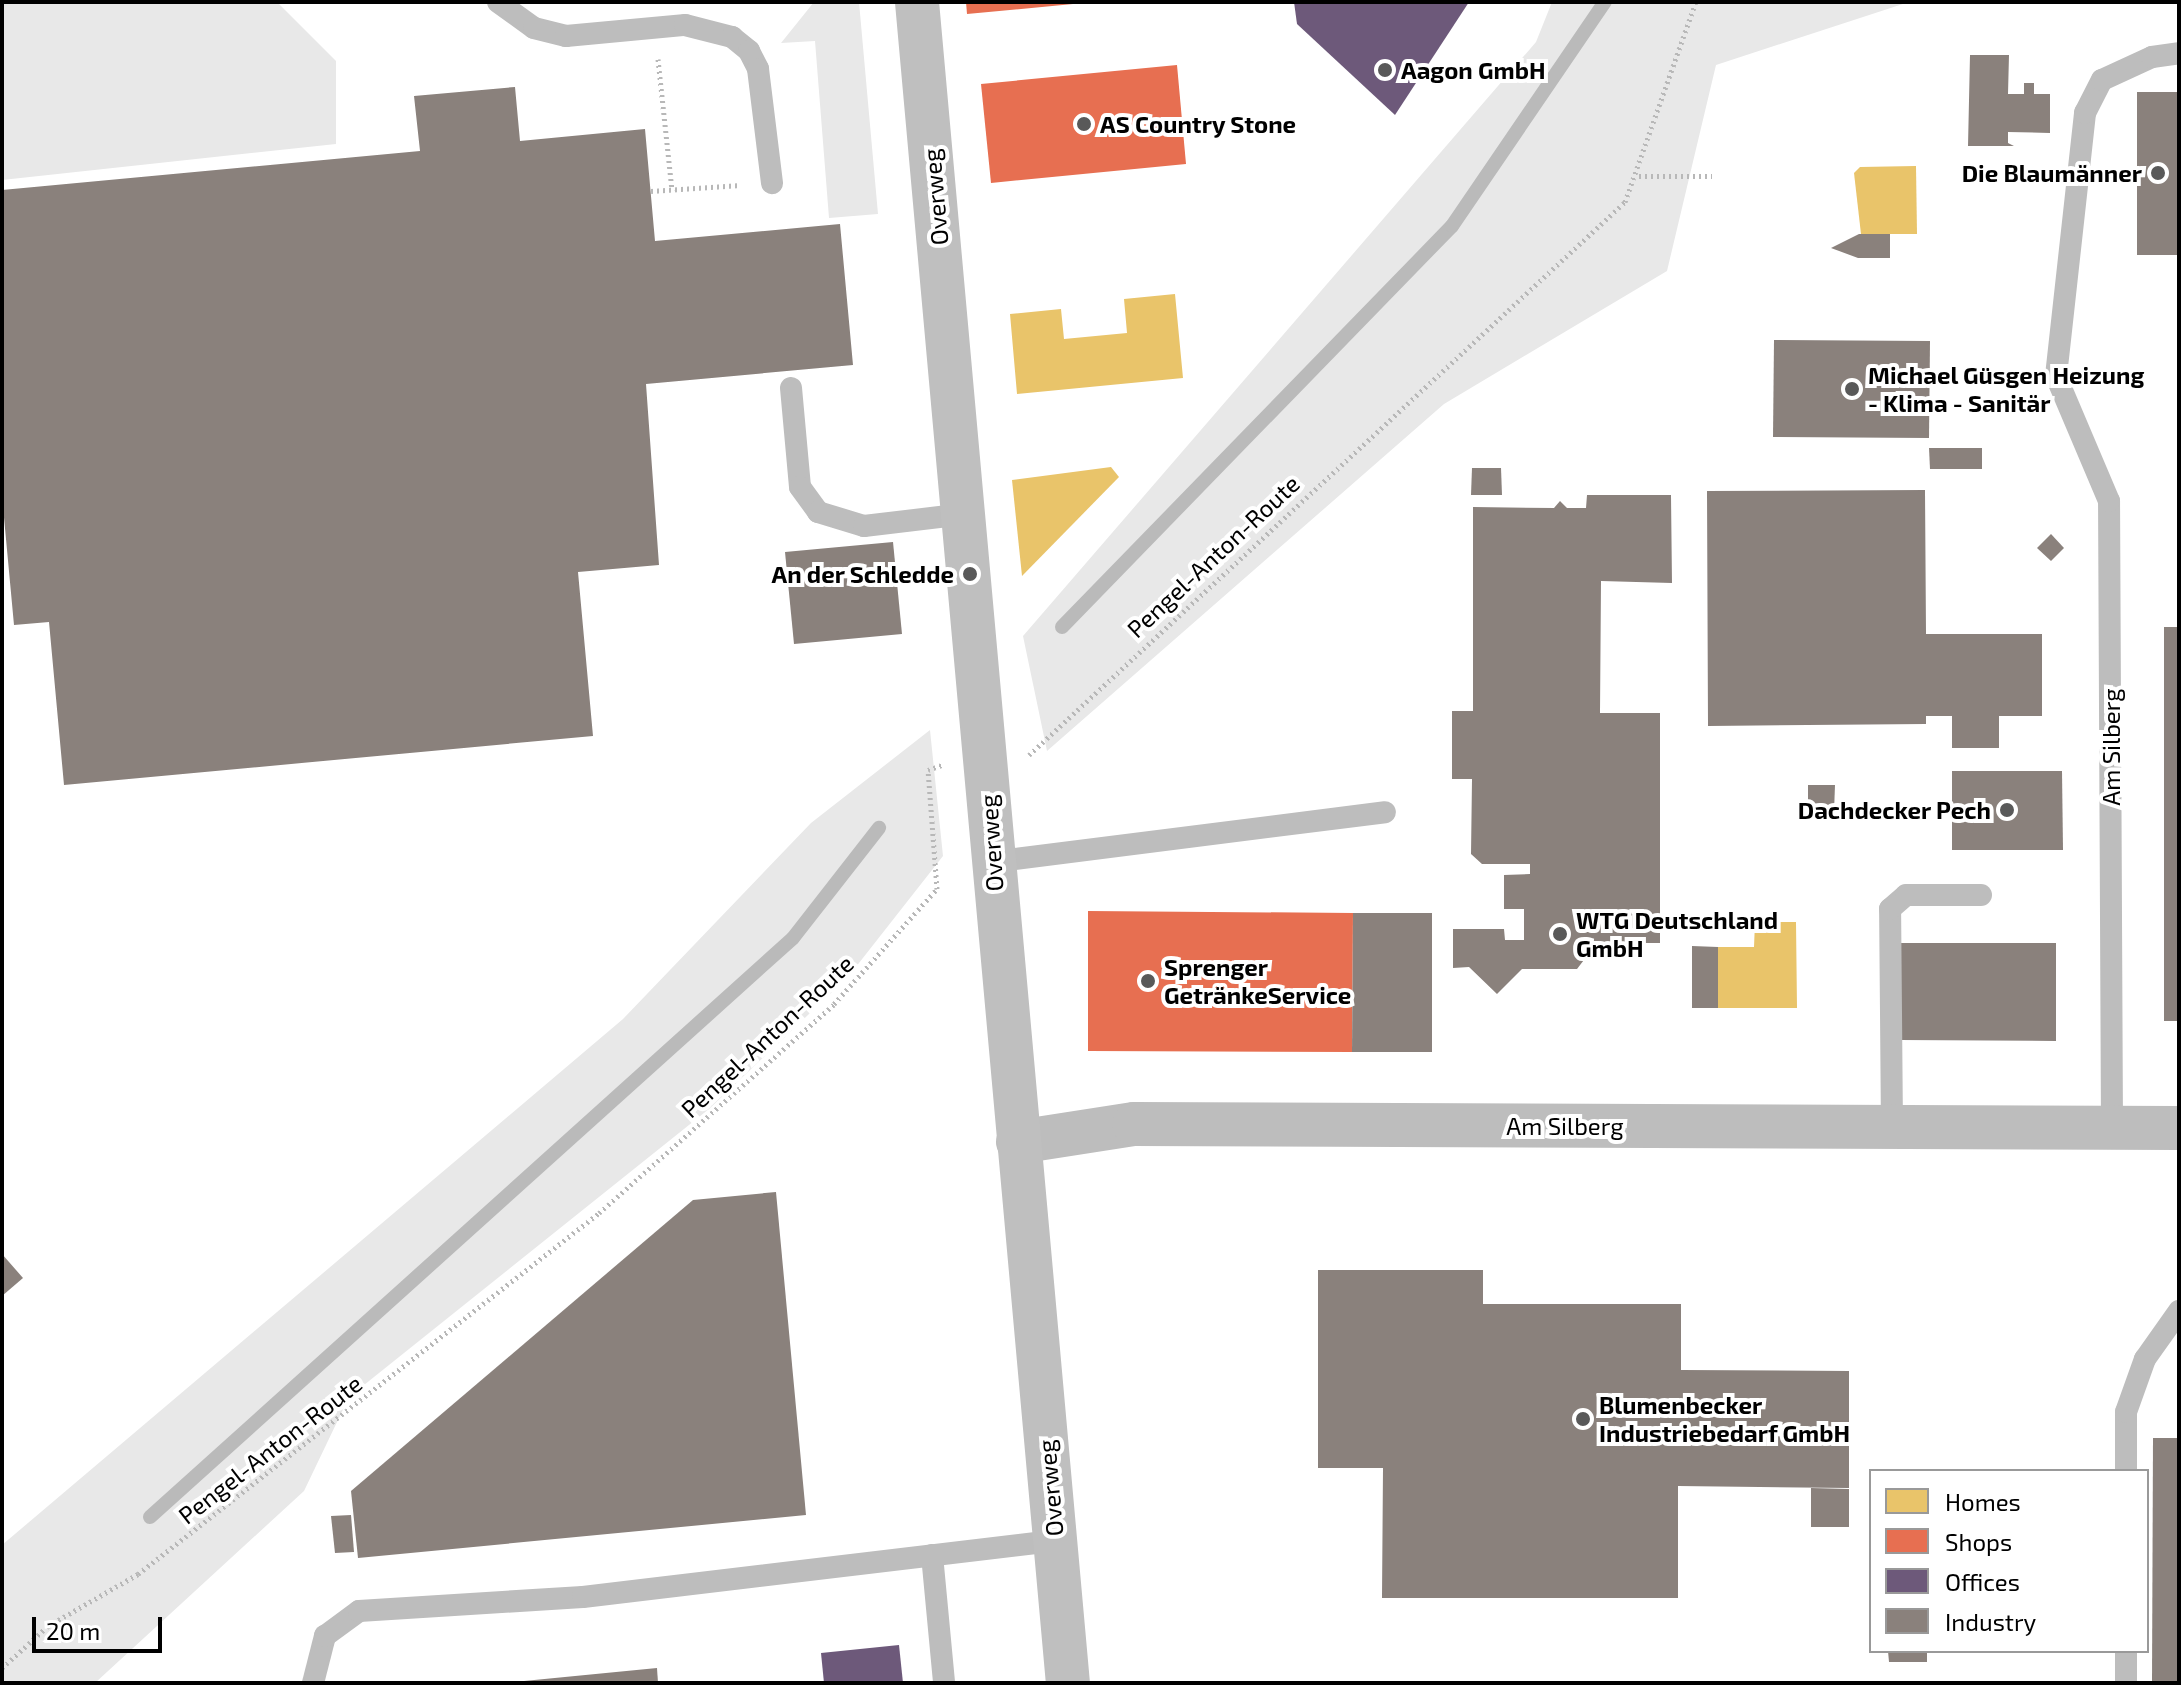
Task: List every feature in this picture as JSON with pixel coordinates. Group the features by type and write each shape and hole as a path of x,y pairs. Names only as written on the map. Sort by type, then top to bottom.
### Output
{"street":[{"name":"Overweg","path":"917,2 964,514 991,862 1068,1683"},
{"name":"Am Silberg","path":"1018,1142 1134,1124 2179,1128"}],"lane":[{"path":"498,2 534,28 566,36 707,27 749,51 758,69 772,183"},
{"name":"Am Silberg","path":"2112,1129 2109,501 2056,376 2085,113 2102,80 2152,57 2179,53"},
{"path":"791,388 800,487 818,512 864,526 964,514"},
{"path":"991,862 1385,812"},
{"path":"1892,1128 1890,909 1906,895 1981,895"},
{"path":"2126,1469 2126,1412 2145,1359 2179,1311"},
{"path":"313,1683 325,1636 359,1611 583,1597 1055,1541"},
{"path":"932,1555 944,1683"},
{"path":"2126,1653 2126,1683"}],"path":[{"name":"Pengel-Anton-Route","path":"2,1668 48,1626 150,1565 587,1223 834,1004 937,889 928,770 984,750 1029,755 1625,202 1639,176 1696,2"},
{"path":"655,28 672,190"},
{"path":"1639,176 1712,176"},
{"path":"651,191 704,187"}],"shaded area":[{"path":"277,2 336,61 336,144 2,180 2,4"},
{"path":"814,2 859,2 878,214 829,218 815,41 781,43"},
{"path":"1552,2 1909,2 1716,65 1667,271 1444,404 1047,751 1023,636 1536,42"},
{"path":"930,730 943,856 848,977 709,1109 349,1397 304,1491 95,1683 2,1683 2,1545 623,1019 811,823"}],"building: Homes":[{"path":"1916,166 1917,234 1861,234 1854,173 1860,167"},
{"path":"1175,294 1183,378 1017,394 1010,314 1061,309 1064,339 1127,333 1124,299"},
{"path":"1111,467 1119,477 1022,576 1012,480"},
{"path":"1755,922 1796,922 1797,1008 1718,1008 1718,947 1754,947"}],"building: Shops":[{"path":"966,2 1073,2 1073,4 967,14"},
{"name":"AS Country Stone","path":"1177,65 1186,164 991,183 981,84"},
{"path":"1088,911 1353,913 1352,1052 1088,1051"}],"building: Offices":[{"name":"Aagon GmbH","path":"1294,2 1469,2 1395,115 1297,24"},
{"path":"899,1645 903,1683 824,1683 821,1653"}],"building: Industry":[{"path":"1970,55 2009,55 2008,94 2024,94 2024,83 2034,83 2034,94 2050,94 2050,133 2008,132 2008,143 2014,146 1968,146"},
{"path":"515,87 520,141 645,129 655,241 840,224 853,365 646,384 659,565 578,572 593,736 64,785 49,622 14,625 2,496 2,190 420,151 414,96"},
{"name":"Die Blaumänner","path":"2137,92 2179,92 2179,255 2137,255"},
{"path":"1859,234 1890,234 1890,258 1858,258 1831,248"},
{"name":"Michael Güsgen Heizung - Klima - Sanitär","path":"1774,340 1930,341 1929,438 1773,437"},
{"path":"1929,448 1982,448 1982,469 1930,469"},
{"path":"1472,468 1501,468 1502,495 1471,495"},
{"path":"1925,490 1926,634 2042,634 2042,716 1999,716 1999,748 1952,748 1952,716 1926,716 1926,724 1708,726 1707,491"},
{"path":"1587,495 1671,495 1672,583 1601,581 1600,713 1660,713 1660,943 1597,943 1577,969 1522,969 1497,994 1469,967 1453,968 1453,929 1504,929 1505,940 1524,940 1524,909 1504,909 1504,875 1530,874 1530,864 1482,864 1471,854 1472,779 1452,779 1452,711 1473,711 1473,507 1554,508 1560,501 1567,508 1586,508"},
{"path":"2051,534 2064,548 2051,561 2037,548"},
{"path":"893,542 902,634 794,644 785,552"},
{"path":"2164,627 2179,627 2179,1021 2164,1021"},
{"name":"Dachdecker Pech","path":"1952,771 2062,771 2063,850 1952,850"},
{"path":"1808,785 1835,785 1834,812 1808,812"},
{"path":"1353,913 1432,913 1432,1052 1352,1052"},
{"path":"1900,943 2056,943 2056,1041 1899,1040"},
{"path":"1692,946 1718,947 1718,1008 1692,1008"},
{"path":"776,1192 806,1515 358,1558 351,1491 693,1200"},
{"path":"2,1254 23,1278 2,1296"},
{"name":"Blumenbecker Industriebedarf GmbH","path":"1318,1270 1483,1270 1483,1304 1681,1304 1681,1370 1849,1371 1849,1488 1678,1486 1678,1598 1382,1598 1383,1468 1318,1468"},
{"path":"2153,1438 2179,1438 2179,1683 2152,1683"},
{"path":"1811,1488 1849,1489 1849,1527 1811,1527"},
{"path":"351,1515 354,1552 335,1553 331,1516"},
{"path":"1888,1653 1927,1653 1927,1662 1889,1662"},
{"path":"657,1668 658,1683 524,1683 524,1681"}],"waterway":[{"path":"1062,627 1452,226 1605,2"},
{"path":"150,1517 793,938 879,828"}],"place":[{"name":"Aagon GmbH","path":"1385,70"},
{"name":"AS Country Stone","path":"1084,124"},
{"name":"Die Blaumänner","path":"2158,173"},
{"name":"Michael Güsgen Heizung - Klima - Sanitär","path":"1852,389"},
{"name":"An der Schledde","path":"970,574"},
{"name":"Dachdecker Pech","path":"2007,810"},
{"name":"WTG Deutschland GmbH","path":"1560,934"},
{"name":"Sprenger GetränkeService","path":"1148,981"},
{"name":"Blumenbecker Industriebedarf GmbH","path":"1583,1419"}]}
